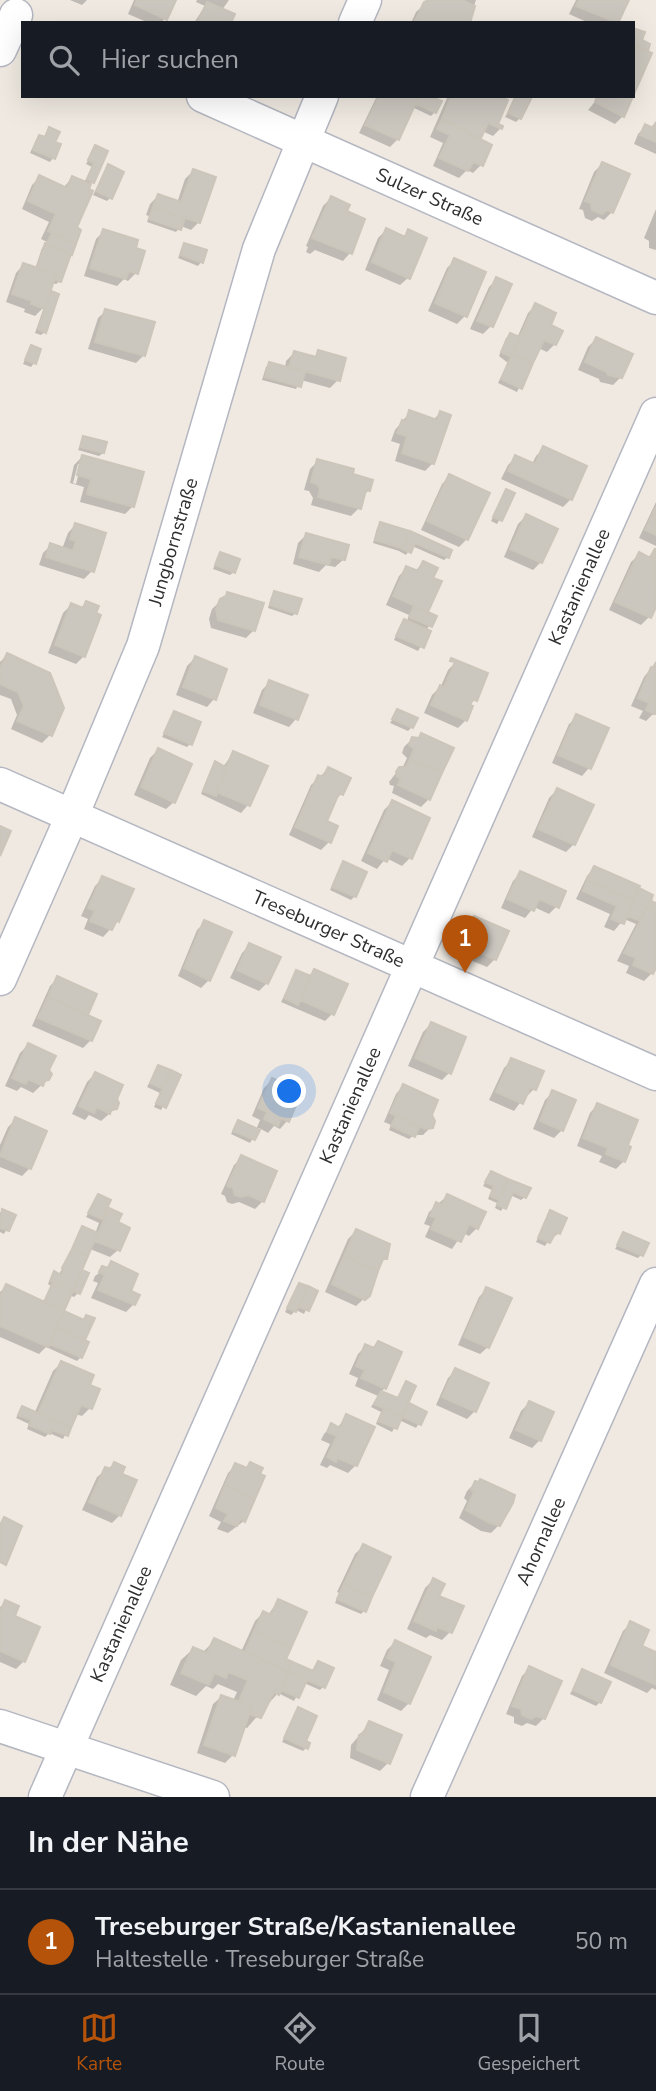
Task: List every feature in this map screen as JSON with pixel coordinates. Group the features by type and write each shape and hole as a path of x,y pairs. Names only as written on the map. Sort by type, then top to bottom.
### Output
{"street":[{"path":"356,21 365,0"},
{"path":"0,50 17,15"},
{"name":"Sulzer Straße","path":"208,98 656,298"},
{"name":"Jungbornstraße","path":"0,979 143,646 259,249 321,98"},
{"name":"Kastanienallee","path":"45,1797 656,414"},
{"name":"Treseburger Straße","path":"0,784 656,1074"},
{"name":"Ahornallee","path":"427,1797 656,1284"},
{"path":"0,1726 213,1797"}],"building":[{"path":"137,0 176,0 167,20 135,5"},
{"path":"462,0 475,6 471,21 415,21 424,2"},
{"path":"579,0 629,0 619,21 576,6"},
{"path":"207,2 235,14 232,21 198,21"},
{"path":"635,29 645,32 642,40 650,44 648,51 635,46"},
{"path":"635,46 652,53 635,92"},
{"path":"378,98 418,98 399,140 365,125"},
{"path":"418,98 442,101 436,113 416,104"},
{"path":"450,98 508,100 498,124 503,126 502,129 488,123 480,140 442,119"},
{"path":"515,98 531,99 521,119 508,113"},
{"path":"596,98 632,98 624,117 595,102"},
{"path":"442,119 492,145 483,166 473,162 468,171 439,158 450,135 437,129"},
{"path":"656,122 656,142 640,135 645,124 653,128"},
{"path":"49,127 60,132 55,142 61,144 55,159 33,150 39,135 45,137"},
{"path":"95,145 108,151 94,183 87,179 94,163 88,160"},
{"path":"602,162 630,174 613,213 607,210 602,214 592,210 591,203 585,201"},
{"path":"108,164 124,172 112,199 96,191"},
{"path":"193,169 216,177 200,223 153,207 158,194 181,202"},
{"path":"39,175 67,188 72,176 91,184 89,189 93,191 77,227 81,230 76,244 48,231 56,214 28,201"},
{"path":"331,196 350,205 347,211 365,219 352,254 312,238"},
{"path":"153,207 185,218 181,230 149,219"},
{"path":"386,228 405,237 408,229 427,238 410,279 372,262"},
{"path":"103,229 138,240 136,248 145,251 138,274 129,271 126,279 90,268"},
{"path":"52,233 76,244 72,255 47,243"},
{"path":"45,243 71,254 61,282 55,280 56,274 37,268"},
{"path":"184,243 207,250 203,263 180,255"},
{"path":"454,258 486,272 467,317 435,303"},
{"path":"23,263 56,274 45,309 12,294"},
{"path":"496,277 512,284 493,327 477,321"},
{"path":"51,291 59,294 46,333 38,329"},
{"path":"535,303 556,313 551,325 563,331 556,345 544,340 533,363 512,354"},
{"path":"105,309 155,322 145,356 95,342"},
{"path":"510,333 520,337 511,357 501,352"},
{"path":"596,337 633,354 622,378 608,375 607,372 585,362"},
{"path":"31,345 41,349 36,364 25,360"},
{"path":"318,350 346,358 340,381 289,367 294,351 316,357"},
{"path":"512,354 533,363 522,389 501,379"},
{"path":"269,362 305,372 301,387 265,377"},
{"path":"409,410 437,420 440,411 451,415 434,464 402,453 407,436 397,433 402,420 406,421"},
{"path":"83,436 107,442 104,453 80,447"},
{"path":"543,446 587,466 572,500 508,471 515,455 535,464"},
{"path":"82,455 144,472 134,507 87,494 91,479 77,475"},
{"path":"317,459 354,469 353,474 373,480 370,491 366,490 361,509 318,497 320,489 317,484 311,482"},
{"path":"449,474 490,493 468,540 427,521"},
{"path":"506,489 515,493 502,521 493,517"},
{"path":"656,507 656,535 645,530"},
{"path":"526,514 558,529 542,563 510,549"},
{"path":"380,522 410,531 402,548 375,540"},
{"path":"75,523 106,533 94,572 46,557 50,543 73,551 76,541 70,539"},
{"path":"410,531 452,550 449,558 415,543 411,553 402,549"},
{"path":"306,533 349,545 345,560 331,557 329,565 299,557"},
{"path":"655,548 656,607 651,618 615,602 639,552 650,558"},
{"path":"220,552 240,559 235,573 215,565"},
{"path":"423,561 438,568 433,578 442,581 428,612 393,596 406,566 418,571"},
{"path":"274,591 302,599 297,614 270,605"},
{"path":"227,592 264,603 255,631 218,620 216,609"},
{"path":"86,601 99,606 96,613 101,615 85,657 55,645 71,603 83,608"},
{"path":"414,606 437,616 432,627 409,617"},
{"path":"404,619 431,631 424,648 396,636"},
{"path":"7,653 50,673 64,708 52,736 17,721 24,706 18,692 0,684 0,668"},
{"path":"195,656 227,669 216,700 183,687"},
{"path":"451,658 488,673 477,701 473,699 470,705 473,706 467,721 431,705 440,685 444,687 455,662 450,661"},
{"path":"656,662 655,714 646,710 649,703 638,698 651,667 653,668"},
{"path":"269,680 308,695 298,720 260,705"},
{"path":"397,709 418,718 413,728 392,719"},
{"path":"174,711 201,722 192,745 164,733"},
{"path":"576,714 609,728 591,769 558,755"},
{"path":"421,733 454,748 442,773 410,759 414,749 409,745 412,737 419,738"},
{"path":"158,748 192,764 175,803 141,787"},
{"path":"233,751 268,766 250,806 216,792"},
{"path":"410,759 442,773 430,800 398,785 401,778 397,777 396,772 399,767 406,767"},
{"path":"215,761 227,768 216,796 203,791"},
{"path":"328,767 351,778 343,795 339,793 327,821 338,826 331,843 295,827 318,775 323,777"},
{"path":"557,788 594,805 575,845 538,829"},
{"path":"392,800 430,818 412,859 392,850 387,862 368,853"},
{"path":"0,826 11,831 0,856"},
{"path":"343,861 367,872 356,897 332,887"},
{"path":"594,866 640,886 633,900 587,880"},
{"path":"520,871 566,891 559,908 539,899 534,911 507,899"},
{"path":"102,876 134,889 119,922 117,920 112,930 90,921 95,911 88,908"},
{"path":"587,880 633,900 624,924 611,919 617,906 583,891"},
{"path":"639,888 653,895 651,901 656,903 656,911 633,900"},
{"path":"633,900 647,907 641,921 627,916"},
{"path":"647,907 656,911 656,968 653,974 633,965 636,958 624,953"},
{"path":"474,916 509,931 496,960 463,946"},
{"path":"204,920 232,932 210,981 184,968"},
{"path":"249,943 281,957 268,984 237,970"},
{"path":"314,969 348,984 334,1015 300,1000"},
{"path":"296,970 311,976 298,1005 284,998"},
{"path":"57,976 97,994 88,1015 48,997"},
{"path":"48,997 101,1021 92,1041 38,1018"},
{"path":"431,1022 466,1037 451,1074 415,1058"},
{"path":"28,1043 56,1056 49,1070 52,1074 43,1086 28,1079 26,1084 12,1078"},
{"path":"511,1058 544,1071 536,1090 530,1088 523,1104 496,1092"},
{"path":"158,1065 171,1070 163,1089 150,1083"},
{"path":"171,1070 181,1075 166,1108 156,1103"},
{"path":"95,1072 123,1085 117,1099 117,1109 111,1110 110,1114 97,1107 94,1113 79,1106"},
{"path":"272,1078 302,1091 289,1122 281,1118 278,1126 264,1119 267,1112 258,1108"},
{"path":"403,1084 438,1100 432,1115 435,1121 433,1128 425,1129 390,1113"},
{"path":"552,1090 576,1100 563,1131 540,1121"},
{"path":"597,1103 638,1120 628,1145 631,1147 625,1162 606,1154 608,1148 583,1138"},
{"path":"396,1116 420,1126 415,1137 391,1126"},
{"path":"15,1117 47,1131 31,1169 0,1156"},
{"path":"238,1120 260,1130 255,1140 233,1131"},
{"path":"241,1155 277,1171 264,1202 248,1195 235,1195 233,1188 227,1186"},
{"path":"491,1171 508,1179 499,1200 490,1196 494,1186 485,1182"},
{"path":"508,1179 531,1188 526,1198 513,1192 506,1209 497,1205"},
{"path":"98,1194 111,1200 102,1219 88,1213"},
{"path":"447,1194 486,1212 478,1229 469,1224 461,1242 431,1229 436,1218 430,1216 436,1202 442,1205"},
{"path":"109,1208 122,1214 118,1222 130,1228 120,1251 95,1241"},
{"path":"2,1209 16,1215 9,1231 0,1228"},
{"path":"550,1210 567,1218 560,1234 556,1232 550,1243 538,1238"},
{"path":"82,1226 98,1233 88,1256 72,1249"},
{"path":"356,1229 390,1244 387,1259 383,1259 378,1271 344,1256"},
{"path":"623,1232 649,1243 643,1256 617,1245"},
{"path":"72,1249 88,1256 73,1291 50,1281 54,1271 61,1275"},
{"path":"344,1256 378,1271 370,1296 365,1300 332,1284"},
{"path":"111,1261 138,1274 131,1291 140,1295 135,1305 98,1290 105,1275 99,1272 102,1266 108,1268"},
{"path":"82,1270 89,1273 80,1294 73,1291"},
{"path":"53,1282 73,1291 64,1311 44,1302"},
{"path":"299,1283 308,1286 296,1312 287,1308"},
{"path":"6,1284 64,1311 48,1347 0,1326 0,1297"},
{"path":"308,1286 318,1291 309,1311 299,1307"},
{"path":"486,1287 512,1298 489,1348 464,1337"},
{"path":"64,1311 84,1320 86,1315 95,1318 85,1340 57,1328"},
{"path":"57,1328 89,1342 82,1358 50,1344"},
{"path":"378,1341 402,1352 386,1389 361,1378 365,1370 356,1366 365,1344 374,1348"},
{"path":"61,1361 94,1375 90,1385 100,1389 92,1409 81,1405 71,1428 38,1413"},
{"path":"455,1368 489,1383 476,1412 442,1397"},
{"path":"406,1381 416,1386 402,1417 374,1404 381,1391 398,1398"},
{"path":"529,1401 554,1412 541,1441 516,1430"},
{"path":"409,1403 427,1412 421,1425 402,1417"},
{"path":"22,1406 71,1428 68,1436 52,1430 50,1434 29,1425 31,1420 18,1415"},
{"path":"384,1409 402,1417 397,1429 378,1421"},
{"path":"346,1414 375,1427 357,1466 337,1458 336,1462 327,1457 337,1436 327,1432 331,1423 340,1428"},
{"path":"114,1462 125,1467 122,1474 137,1480 121,1516 89,1502 105,1467 111,1469"},
{"path":"250,1462 263,1468 260,1474 265,1476 255,1499 225,1485 235,1463 247,1468"},
{"path":"480,1479 515,1495 500,1526 466,1510 474,1492 471,1490 475,1481 479,1482"},
{"path":"225,1485 255,1499 245,1522 240,1519 237,1526 224,1521 228,1514 216,1508"},
{"path":"4,1517 22,1526 6,1565 0,1562 0,1525"},
{"path":"363,1544 391,1557 372,1597 344,1584"},
{"path":"433,1578 445,1584 439,1596 464,1606 452,1633 437,1627 436,1631 414,1621"},
{"path":"344,1584 372,1597 366,1612 337,1599"},
{"path":"278,1599 307,1612 291,1648 254,1631 263,1611 271,1615"},
{"path":"5,1600 19,1606 15,1616 40,1627 25,1662 0,1651 0,1612"},
{"path":"630,1621 649,1630 642,1646 656,1652 656,1685 611,1665"},
{"path":"254,1631 291,1648 286,1659 293,1662 289,1672 245,1652"},
{"path":"214,1638 289,1672 279,1695 274,1692 261,1718 249,1714 252,1706 239,1701 248,1680 228,1672 226,1678 214,1673 209,1685 181,1673 193,1647 207,1653"},
{"path":"395,1640 431,1657 410,1704 384,1692 396,1662 387,1658"},
{"path":"318,1661 334,1668 325,1688 289,1672 293,1662 313,1671"},
{"path":"529,1666 562,1681 545,1719 536,1716 531,1719 522,1715 521,1709 512,1706"},
{"path":"582,1669 611,1682 601,1703 573,1690"},
{"path":"289,1672 307,1680 299,1698 281,1690"},
{"path":"221,1695 252,1706 235,1756 204,1745"},
{"path":"298,1707 317,1716 306,1741 310,1743 308,1749 284,1738"},
{"path":"369,1721 402,1735 390,1764 357,1750 359,1735 364,1732"}],"place":[{"name":"Treseburger Straße/Kastanienallee","path":"465,973"}]}
